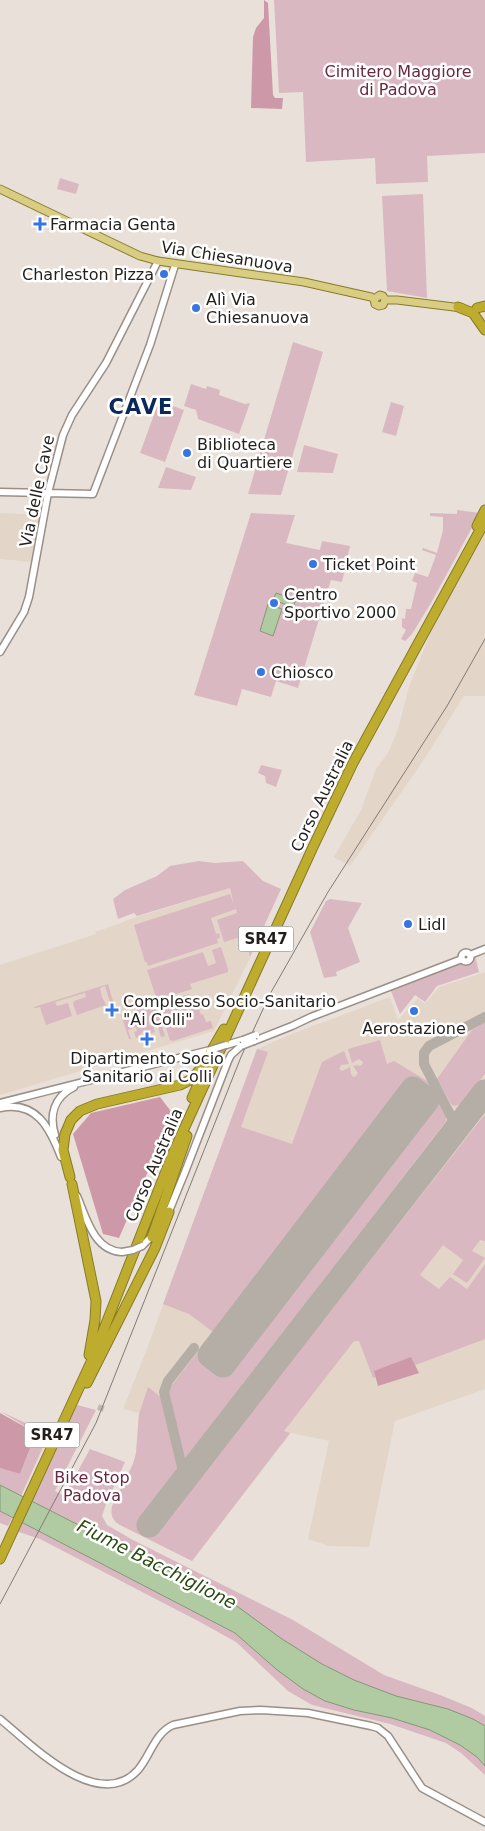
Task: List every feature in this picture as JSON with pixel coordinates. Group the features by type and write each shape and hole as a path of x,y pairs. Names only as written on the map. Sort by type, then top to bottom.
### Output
{"highway":[{"path":"458,307 473,313 485,330"},
{"path":"482,522 485,506"},
{"name":"Corso Australia","path":"30,1489 57,1438 91,1362 173,1153 353,763 482,522 485,510"},
{"name":"Corso Australia","path":"0,1560 89,1356 200,1080 348,760 482,522"},
{"path":"89,1356 96,1320 96,1301 71,1181 64,1157 63,1143 66,1129 76,1115 89,1106 175,1087 188,1082 201,1069 224,1029"},
{"path":"152,1237 204,1086"},
{"path":"57,1438 65,1427 101,1357 154,1248 168,1212"},
{"name":"Corso Australia","path":"0,1548 11,1532"}],"main road":[{"name":"Via Chiesanuova","path":"0,188 140,256 158,261 304,282 359,293 374,299 375,304 378,306 383,305 386,300 397,300 482,308"}],"street":[{"name":"Via delle Cave","path":"0,652 24,612 30,597 48,493 60,442 68,422 106,363 158,261"},
{"path":"0,492 93,494 150,345 175,264"},
{"path":"0,1103 110,1074 178,1058 190,1058 226,1046 242,1043 462,959 468,961 470,955 485,949"},
{"path":"0,1108 21,1107 34,1114 49,1129 96,1237 106,1248 116,1252 133,1250 142,1246 152,1237 168,1212 226,1066 231,1055 242,1043"},
{"path":"209,1052 221,1057 226,1066"},
{"path":"60,1153 52,1118 57,1102 64,1093 75,1086 110,1074"},
{"path":"0,1719 50,1760 72,1774 97,1783 112,1784 123,1781 135,1773 162,1733 173,1725 250,1710 302,1712 343,1719 371,1726 384,1732 394,1744 422,1788 485,1822"}],"shaded area":[{"path":"264,0 268,3 273,95 275,98 283,98 282,109 251,108 253,37 256,28 264,18"},
{"path":"0,513 40,515 33,562 0,559"},
{"path":"485,530 485,696 464,696 423,761 350,866 334,857 361,810 376,769 388,753 398,729 409,687 432,629"},
{"path":"276,593 296,600 293,607 273,600"},
{"path":"268,604 282,609 273,636 260,631"},
{"name":"Complesso Socio-Sanitario \"Ai Colli\"","path":"230,888 250,958 214,1031 0,1095 0,965 96,934 95,932 124,921"},
{"path":"485,972 485,1389 395,1421 369,1547 329,1546 308,1539 329,1441 291,1433 192,1561 117,1523 112,1516 112,1506 133,1464 136,1452 139,1413 123,1409 257,1049 390,997 398,1020 418,998 425,1004 439,987"},
{"path":"160,1097 173,1114 119,1238 103,1234 73,1134 91,1113"},
{"path":"411,1357 419,1373 378,1386 374,1371"},
{"path":"0,1413 36,1433 20,1474 0,1468"},
{"path":"0,1485 234,1604 282,1639 322,1664 354,1680 396,1696 448,1709 473,1719 485,1726 485,1766 477,1757 460,1745 430,1730 325,1701 303,1689 276,1669 235,1633 0,1511"}],"green space":[{"name":"Cimitero Maggiore di Padova","path":"274,0 485,0 485,153 427,156 428,182 376,184 375,158 306,162 303,92 279,93"},
{"path":"60,178 79,184 76,194 57,189"},
{"path":"423,194 427,298 387,291 382,196"},
{"path":"293,342 323,352 281,495 248,494"},
{"path":"191,384 206,389 207,386 220,390 219,395 245,404 250,403 239,434 198,419 196,410 184,406"},
{"path":"159,401 184,410 165,462 140,453"},
{"path":"391,402 404,406 396,436 382,432"},
{"path":"304,445 338,454 333,473 297,472"},
{"path":"166,467 196,477 191,490 158,488"},
{"path":"457,510 480,513 431,603 412,634 405,641 401,639 406,630 402,627 402,618 405,619 406,609 411,609 417,583 412,581 415,573 428,577 436,555 422,550 423,548 437,553 443,530 443,517 430,516 430,513 457,514"},
{"name":"Centro Sportivo 2000","path":"251,513 295,515 286,543 320,550 322,541 350,546 342,582 331,580 298,688 276,681 271,697 242,689 237,706 194,695"},
{"path":"261,765 282,770 276,787 266,783 265,776 258,773"},
{"path":"199,861 215,863 243,861 263,881 281,889 250,957 244,936 224,942 217,920 237,913 236,909 211,918 216,934 219,933 218,943 148,966 147,962 145,962 134,925 230,894 234,905 230,888 137,916 134,913 118,919 113,899 125,890 157,876 170,866"},
{"path":"330,899 362,903 348,928 360,962 336,972 337,976 324,978 310,932 326,901"},
{"path":"221,947 228,972 190,984 192,989 157,1000 147,970 203,952 208,966 216,963 212,950"},
{"path":"475,956 479,972 437,986 425,1002 415,995 400,1014 389,986"},
{"path":"108,984 115,1008 112,1009 105,986 100,988 106,1005 77,1015 73,1004 74,1001 86,997 85,993 55,1002 57,1006 68,1003 72,1016 46,1025 40,1007 34,1007"},
{"path":"189,994 191,1000 196,999 201,1015 203,1014 206,1022 211,1021 213,1028 173,1041 170,1040 158,1004"},
{"path":"155,1004 165,1036 161,1037 156,1021 149,1023 150,1026 153,1025 155,1032 149,1034 148,1031 141,1033 136,1038 134,1032 137,1031 136,1027 128,1030 131,1039 129,1039 121,1015"},
{"path":"485,1023 485,1074 461,1104 454,1106 437,1079 472,1030"},
{"path":"380,1040 387,1064 394,1061 429,1082 446,1115 446,1121 137,1522 155,1535 485,1114 485,1241 480,1240 472,1251 485,1258 467,1283 453,1274 463,1260 443,1245 420,1275 439,1289 450,1277 467,1289 485,1264 485,1339 421,1363 373,1378 359,1341 354,1341 284,1431 290,1433 192,1561 120,1525 114,1520 111,1512 112,1506 133,1464 136,1453 139,1414 148,1387 162,1398 213,1332 189,1314 163,1304 257,1049 268,1052 241,1127 292,1144 322,1062 344,1051 349,1064 341,1065 339,1069 342,1071 350,1067 353,1077 358,1073 353,1066 360,1066 363,1062 359,1059 352,1063 348,1049","holes":["414,1090 427,1100 222,1365 210,1355"]},
{"name":"Bike Stop Padova","path":"77,1405 96,1410 55,1491 64,1496 90,1449 125,1462 102,1516 107,1525 133,1540 293,1620 384,1675 440,1695 472,1708 485,1716 485,1775 461,1753 446,1743 390,1724 312,1705 288,1691 236,1642 40,1539 16,1531"},
{"path":"0,1411 49,1434 21,1496 0,1485 0,1468 20,1474 36,1433"},
{"path":"0,1511 12,1518 8,1526 0,1523"}],"taxiway":[{"path":"457,1128 424,1064 424,1053 429,1046 485,1017"},
{"path":"192,1470 189,1473 182,1467 164,1392 168,1381 194,1348"}],"runway":[{"path":"413,1089 427,1100 223,1365 210,1355 413,1089"},
{"path":"149,1525 485,1092"}],"tunnel":[{"path":"98,1407 104,1409"}],"railway":[{"path":"0,1604 96,1423 241,1057 270,994 328,892 447,706 485,639"}],"place":[{"name":"Farmacia Genta","path":"40,224"},
{"name":"Charleston Pizza","path":"164,274"},
{"name":"Alì Via Chiesanuova","path":"196,308"},
{"name":"Biblioteca di Quartiere","path":"187,453"},
{"name":"Ticket Point","path":"313,564"},
{"name":"Centro Sportivo 2000","path":"274,603"},
{"name":"Chiosco","path":"261,672"},
{"name":"Lidl","path":"408,924"},
{"name":"Complesso Socio-Sanitario \"Ai Colli\"","path":"112,1010"},
{"name":"Aerostazione","path":"414,1011"},
{"name":"Dipartimento Socio Sanitario ai Colli","path":"147,1039"}],"district":[{"name":"CAVE","path":"141,407"}],"water label":[{"name":"Fiume Bacchiglione","path":"157,1564"}]}
